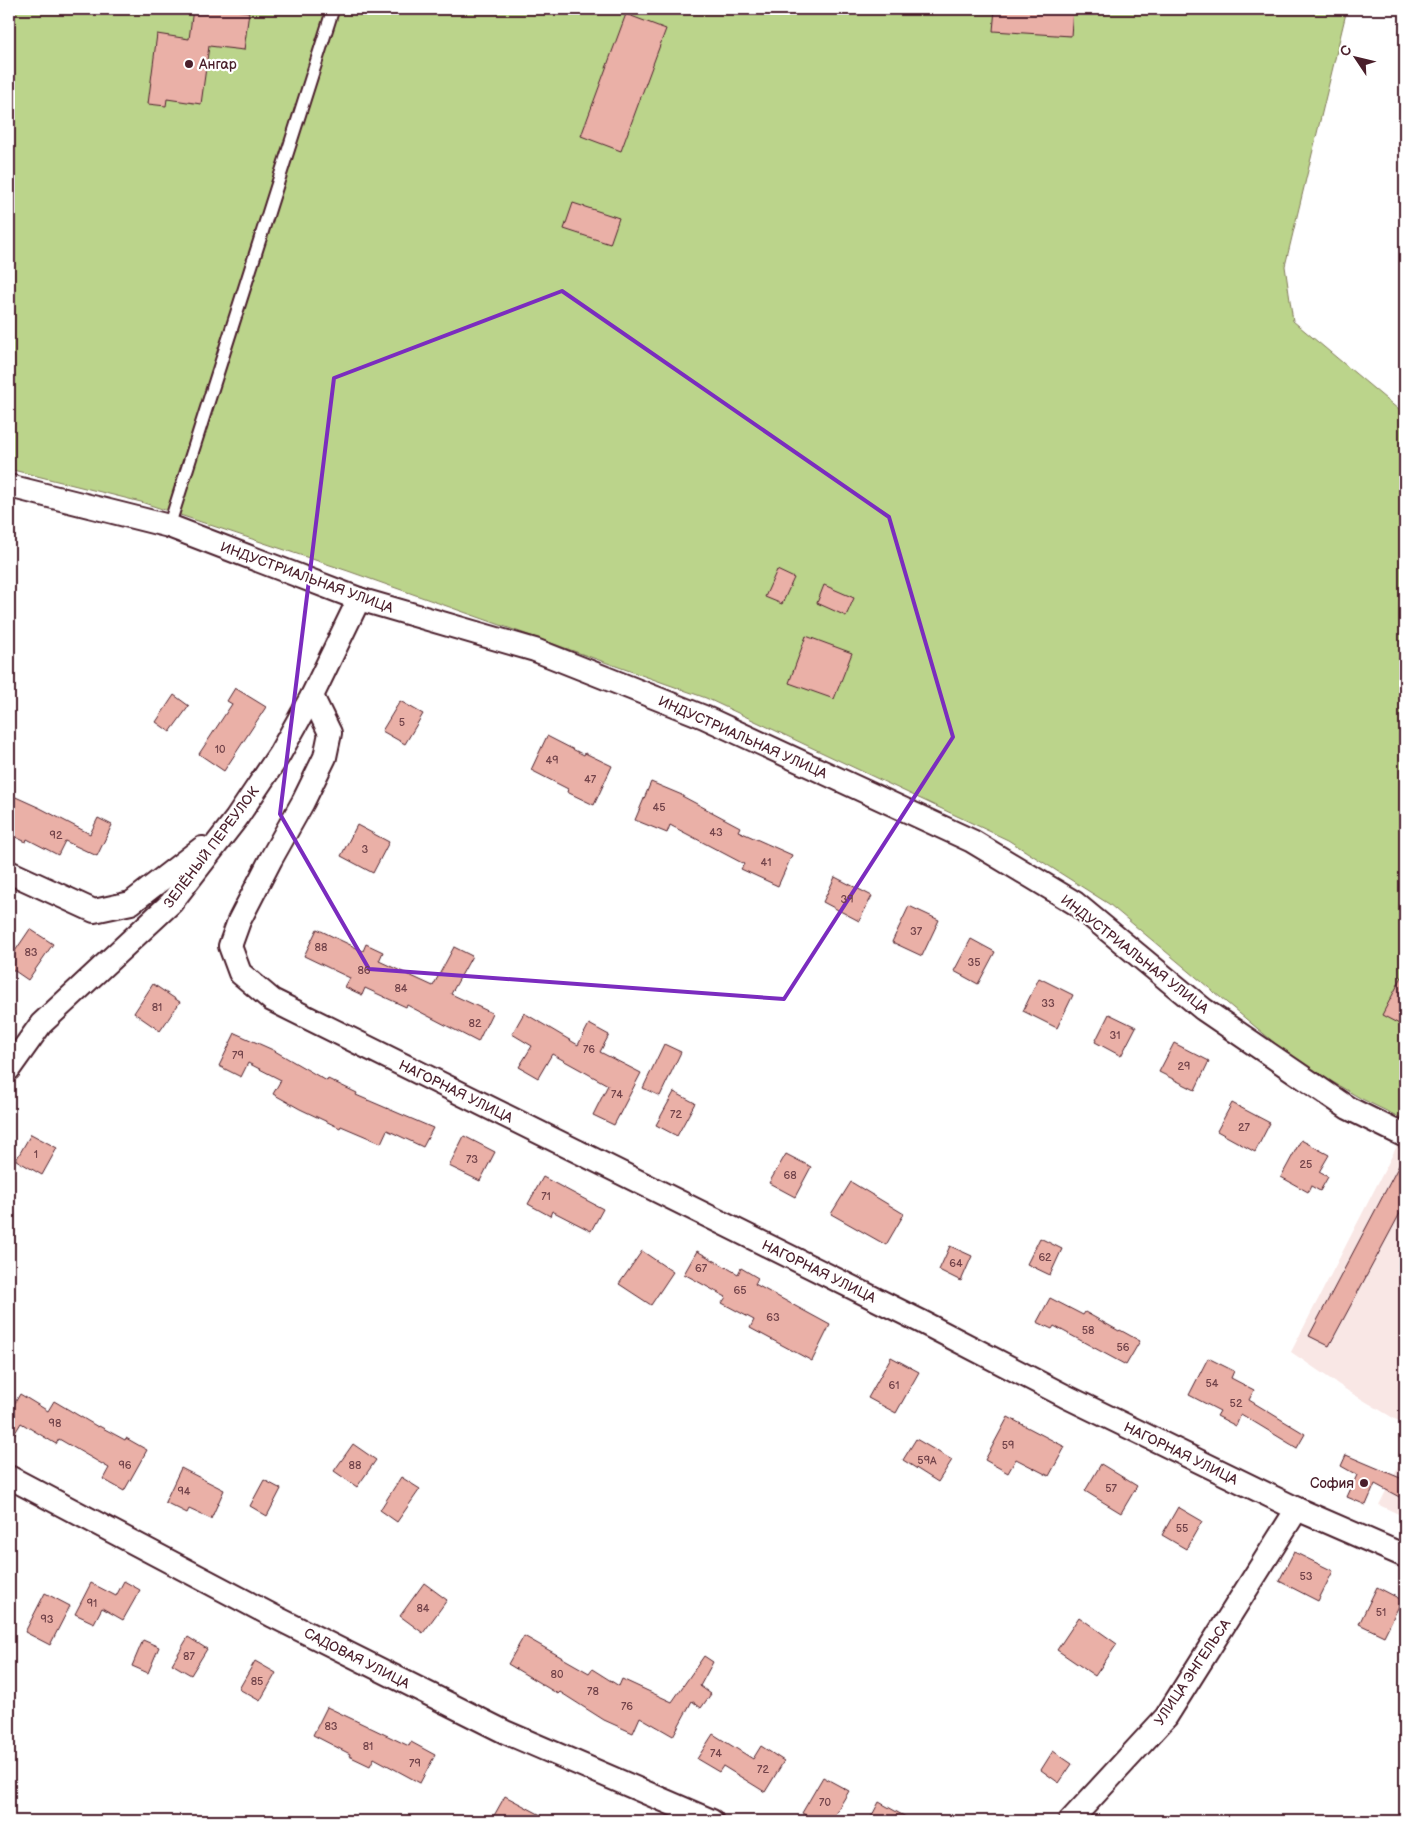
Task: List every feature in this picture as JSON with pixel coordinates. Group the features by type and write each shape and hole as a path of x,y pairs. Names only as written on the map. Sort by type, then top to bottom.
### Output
{"street":[{"name":"ИНДУСТРИАЛЬНАЯ УЛИЦА","path":"9,486 169,526 359,599 535,650 704,716 972,841 1075,903 1203,1009 1340,1103 1405,1136"},
{"name":"ЗЕЛЁНЫЙ ПЕРЕУЛОК","path":"9,1069 41,1024 171,903 236,819 279,755 312,696 359,599"},
{"name":"НАГОРНАЯ УЛИЦА","path":"312,696 330,733 326,757 239,920 230,946 240,973 272,1000 893,1308 1065,1396 1297,1509 1405,1556"},
{"path":"9,872 94,911 132,903 236,819"},
{"name":"САДОВАЯ УЛИЦА","path":"9,1477 273,1616 505,1732 712,1821"},
{"name":"УЛИЦА ЭНГЕЛЬСА","path":"1070,1821 1166,1717 1297,1509"}],"lane":[{"path":"169,526 333,9"}],"highlighted area":[{"path":"562,291 889,517 953,737 784,999 369,969 280,814 334,378"}],"shaded area":[{"path":"1397,1146 1405,1151 1405,1425 1348,1391 1291,1352"},
{"path":"1405,1453 1405,1517 1379,1505"}],"green space":[{"path":"9,9 1347,9 1285,266 1293,321 1405,415 1405,1120 1360,1098 1295,1060 1109,904 1008,840 706,698 348,571 141,502 9,469"}],"building":[{"path":"193,9 226,9 249,12 244,50 209,46 201,104 167,99 166,106 148,104 157,34 189,39"},
{"path":"995,9 1073,9 1071,36 993,31"},
{"path":"626,14 666,29 621,151 581,136"},
{"path":"573,203 619,218 610,244 564,229"},
{"path":"777,570 794,578 782,604 765,597"},
{"path":"824,585 854,598 846,616 817,603"},
{"path":"806,636 852,653 834,699 789,683"},
{"path":"235,688 266,707 224,771 199,754 232,704 227,701"},
{"path":"174,695 189,706 170,732 156,722"},
{"path":"400,701 423,714 405,744 382,731"},
{"path":"547,736 584,755 585,753 612,766 594,805 567,792 568,789 531,770"},
{"path":"651,782 682,795 740,827 738,831 792,855 778,886 741,869 744,864 670,825 667,833 635,820"},
{"path":"9,794 90,834 98,818 112,825 97,856 65,841 58,855 27,839 26,842 9,834"},
{"path":"357,825 389,842 373,873 341,856"},
{"path":"835,877 872,896 859,921 823,902"},
{"path":"909,906 939,920 922,956 892,942"},
{"path":"30,929 53,944 28,980 9,967 9,960"},
{"path":"317,929 363,951 366,944 383,952 379,961 433,986 454,947 472,956 451,994 492,1013 478,1042 407,1005 406,1007 365,988 362,995 345,987 350,978 304,956"},
{"path":"971,939 995,952 978,984 954,971"},
{"path":"1405,971 1405,1027 1382,1015"},
{"path":"1039,978 1073,995 1057,1028 1023,1011"},
{"path":"153,984 180,1002 160,1031 134,1013"},
{"path":"524,1013 578,1045 589,1024 609,1035 600,1052 641,1073 614,1125 593,1115 608,1085 552,1054 538,1078 519,1067 532,1046 512,1034"},
{"path":"1109,1014 1136,1027 1121,1056 1095,1042"},
{"path":"235,1033 273,1050 327,1081 328,1079 357,1093 356,1095 433,1128 423,1147 387,1130 381,1143 341,1126 340,1128 300,1109 273,1094 281,1080 248,1063 241,1077 219,1066"},
{"path":"1174,1043 1209,1061 1195,1090 1159,1072"},
{"path":"664,1044 681,1052 660,1096 643,1088"},
{"path":"674,1092 695,1103 677,1136 656,1125"},
{"path":"1232,1103 1270,1123 1255,1152 1217,1131"},
{"path":"31,1134 57,1148 42,1175 16,1160"},
{"path":"464,1136 495,1152 480,1181 449,1166"},
{"path":"1301,1140 1329,1155 1319,1172 1328,1177 1320,1191 1311,1186 1308,1192 1281,1177"},
{"path":"786,1154 811,1167 795,1197 769,1183"},
{"path":"1405,1154 1405,1204 1329,1346 1309,1336"},
{"path":"543,1177 603,1209 591,1231 552,1211 550,1216 528,1204"},
{"path":"851,1182 904,1214 886,1245 831,1214"},
{"path":"1040,1238 1062,1249 1050,1275 1027,1264"},
{"path":"950,1246 972,1256 961,1281 939,1270"},
{"path":"642,1251 673,1272 651,1305 619,1284"},
{"path":"697,1251 738,1274 741,1268 758,1278 755,1284 830,1325 812,1361 750,1328 754,1320 722,1303 726,1297 684,1274"},
{"path":"1050,1298 1083,1315 1085,1312 1140,1341 1126,1365 1054,1326 1052,1329 1037,1322"},
{"path":"891,1357 919,1372 896,1413 868,1398"},
{"path":"1208,1358 1234,1371 1231,1378 1254,1390 1249,1400 1305,1434 1297,1448 1241,1414 1236,1426 1217,1416 1220,1411 1189,1395"},
{"path":"20,1394 48,1411 54,1401 98,1427 125,1440 126,1438 147,1450 124,1491 103,1479 109,1468 59,1439 56,1444 21,1423 9,1443 9,1413"},
{"path":"1008,1417 1065,1447 1049,1476 1016,1459 1008,1473 985,1460"},
{"path":"916,1439 952,1460 938,1482 903,1460"},
{"path":"353,1444 376,1460 357,1487 334,1471"},
{"path":"1346,1455 1405,1480 1405,1500 1375,1484 1366,1505 1347,1497 1357,1475 1341,1466"},
{"path":"1101,1464 1137,1486 1121,1513 1085,1491"},
{"path":"181,1468 224,1490 211,1519 189,1509 187,1513 165,1502"},
{"path":"401,1477 420,1489 397,1522 380,1510"},
{"path":"264,1480 281,1489 267,1516 250,1506"},
{"path":"1178,1507 1202,1521 1186,1549 1162,1535"},
{"path":"1294,1552 1333,1571 1318,1601 1279,1581"},
{"path":"124,1581 140,1590 123,1620 102,1608 94,1623 75,1614 91,1583 116,1596"},
{"path":"424,1583 447,1600 423,1633 400,1616"},
{"path":"1377,1587 1402,1600 1384,1636 1359,1624"},
{"path":"45,1593 70,1606 50,1645 25,1632"},
{"path":"1079,1617 1117,1644 1095,1676 1057,1650"},
{"path":"524,1636 589,1673 592,1669 619,1686 622,1679 672,1702 704,1656 713,1662 700,1686 711,1694 701,1708 692,1701 673,1736 640,1717 633,1733 604,1720 560,1692 558,1694 508,1664"},
{"path":"188,1637 207,1649 191,1675 172,1664"},
{"path":"143,1640 159,1647 148,1673 132,1666"},
{"path":"255,1661 276,1673 260,1701 239,1689"},
{"path":"327,1707 409,1746 411,1742 435,1755 420,1783 374,1758 370,1766 313,1735"},
{"path":"713,1734 753,1759 761,1746 784,1761 765,1792 723,1766 719,1772 697,1759"},
{"path":"1053,1751 1072,1764 1059,1783 1041,1770"},
{"path":"823,1777 849,1791 831,1821 816,1821 802,1813"},
{"path":"505,1796 552,1821 491,1821"},
{"path":"879,1802 913,1821 869,1821"}],"place":[{"name":"Ангар","path":"189,64"},
{"name":"София","path":"1364,1483"}]}
